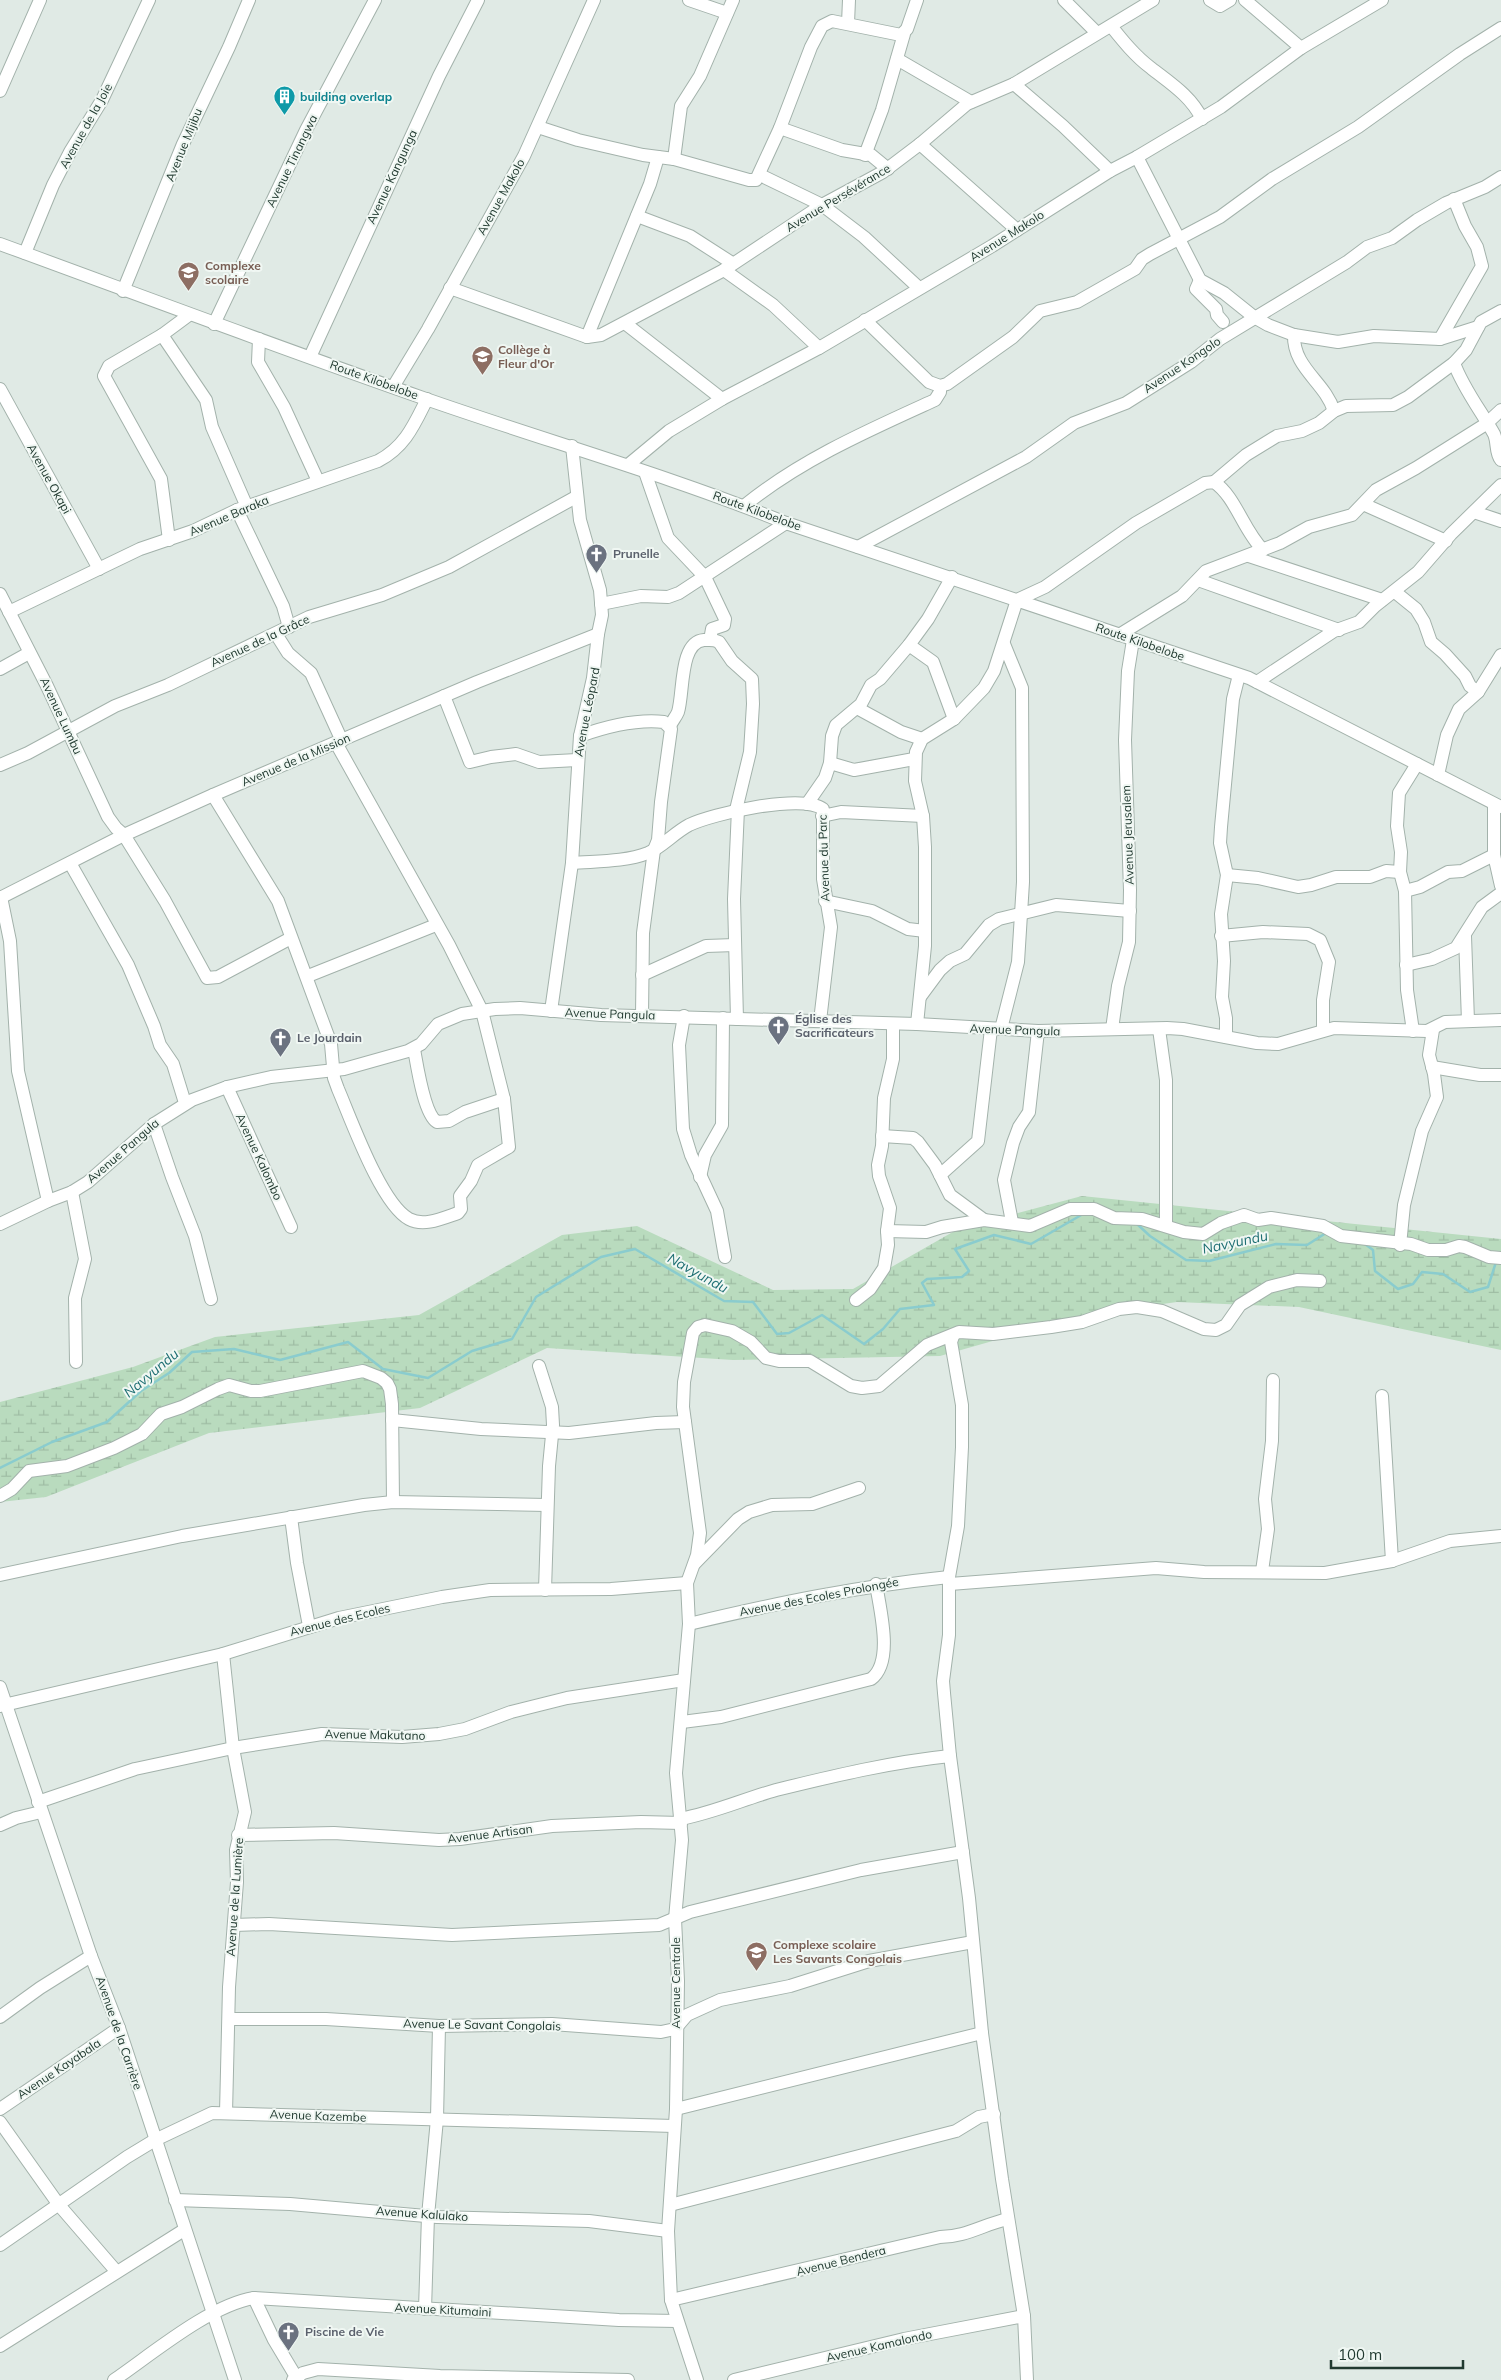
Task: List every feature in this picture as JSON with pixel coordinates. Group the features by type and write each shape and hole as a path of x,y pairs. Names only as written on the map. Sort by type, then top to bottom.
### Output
{"street":[{"path":"0,91 40,0"},
{"name":"Avenue de la Joie","path":"24,253 53,186 70,152 102,100 149,0"},
{"name":"Avenue Mijibu","path":"123,291 183,144 249,0"},
{"name":"Avenue Tinangwa","path":"214,324 306,130 375,0"},
{"name":"Avenue Kangunga","path":"310,357 439,76 478,0"},
{"name":"Avenue Makolo","path":"393,387 450,288 538,127 594,0"},
{"path":"689,0 727,13"},
{"path":"674,159 682,106 700,76 733,0"},
{"path":"848,23 849,0"},
{"path":"865,155 882,110 904,34 917,0"},
{"path":"1064,0 1097,33"},
{"name":"Avenue Persévérance","path":"587,337 595,337 626,324 728,267 822,205 888,169 971,102 1014,84 1153,0"},
{"path":"1210,0 1220,6 1230,0"},
{"path":"1245,0 1301,48"},
{"name":"Avenue Makolo","path":"628,465 660,437 722,399 819,348 919,288 943,276 1110,171 1202,119 1301,48 1382,0"},
{"path":"538,127 578,140 674,159 749,180 756,180 760,175 780,128 811,47 822,26 828,21 848,23 898,36 904,34"},
{"path":"1111,26 1146,64 1168,80 1187,98 1202,119"},
{"path":"940,386 995,350 1027,325 1040,311 1077,302 1135,270 1145,257 1215,220 1272,179 1358,127 1460,54 1501,28"},
{"path":"897,59 971,102"},
{"path":"1014,84 1063,126 1110,171"},
{"path":"780,128 842,150 877,159 888,169"},
{"path":"920,144 1017,230"},
{"path":"450,288 587,337 637,216 658,157"},
{"path":"1137,157 1200,280 1224,293 1254,317 1294,335 1338,342 1374,336 1440,338 1478,327"},
{"path":"760,175 822,205 864,237 919,288"},
{"name":"Avenue Kongolo","path":"858,547 1026,456 1074,424 1126,403 1191,362 1220,339 1347,262 1367,247 1392,238 1416,220 1454,199 1485,187 1501,178"},
{"path":"1440,338 1482,266 1477,247 1465,226 1454,199"},
{"path":"637,216 690,236 773,305 819,348"},
{"name":"Route Kilobelobe","path":"0,244 189,315 427,399 628,465 786,523 1238,674 1497,805"},
{"path":"1200,280 1196,289 1216,309 1216,316 1223,322"},
{"path":"1220,339 1226,304 1224,293"},
{"path":"917,1024 925,931 925,846 923,816 915,781 914,759 922,739 954,719 984,688 994,671 1017,600 1045,586 1186,492 1198,485 1214,482 1246,455 1277,436 1302,431 1319,423 1334,411 1352,405 1393,405 1408,397 1454,363 1466,350 1481,322 1501,311"},
{"path":"169,540 161,479 104,376 109,366 162,335 189,315"},
{"path":"864,320 929,382 940,386"},
{"path":"626,324 722,399"},
{"path":"162,335 206,400 212,427 242,508 283,606 289,626"},
{"path":"1294,335 1294,347 1298,357 1328,398 1334,411"},
{"path":"259,339 258,362 284,407 318,481"},
{"path":"1454,363 1458,375 1494,435 1497,456 1501,460"},
{"path":"744,506 763,490 826,453 880,424 935,400 940,392 940,386"},
{"name":"Avenue Okapi","path":"0,389 99,569"},
{"name":"Avenue Baraka","path":"9,612 140,550 194,531 242,508 378,461 397,450 409,435 427,399"},
{"path":"1119,635 1182,596 1206,571 1249,556 1309,527 1352,515 1389,482 1416,468 1486,424 1501,410"},
{"name":"Avenue Léopard","path":"551,1011 572,864 580,736 596,661 598,634 601,625 600,590 580,520 576,497 572,446"},
{"path":"645,472 668,538 705,578 726,621 712,629 710,640"},
{"path":"1214,482 1228,497 1248,533 1263,550"},
{"path":"1257,682 1340,630 1359,622 1382,600 1395,592 1418,572 1501,485"},
{"name":"Avenue de la Grâce","path":"0,765 115,706 168,685 289,626 382,595 449,566 576,497"},
{"path":"1363,504 1446,541"},
{"path":"1474,512 1501,521"},
{"path":"601,604 641,596 668,597 705,578 786,523"},
{"path":"1249,556 1382,600"},
{"path":"807,804 823,784 830,764 833,730 840,720 864,701 865,694 871,685 880,679 909,645 928,619 952,577"},
{"path":"1198,580 1340,630"},
{"path":"1395,592 1416,609 1424,622 1431,642 1445,654 1465,676 1470,686 1478,692"},
{"name":"Avenue Lumbu","path":"0,594 30,652 108,817 124,835 165,901 208,978 218,977 291,938"},
{"path":"213,795 276,897 308,976 332,1044 334,1071 343,1101 389,1198 403,1214 410,1219 420,1222 432,1221 458,1213 461,1209 460,1196 471,1181 477,1166 509,1147 504,1099 482,1011 449,945 436,925 339,742 331,713 312,673 288,653 276,634"},
{"name":"Avenue de la Mission","path":"0,898 124,835 213,795 444,696 598,634"},
{"path":"642,1015 643,933 671,742 670,726 678,711 688,650 697,641 710,640 719,642 732,661 752,679 753,704 750,752 737,809 734,889 737,1019"},
{"name":"Avenue Jerusalem","path":"1112,1029 1118,986 1129,942 1130,911 1125,740 1128,671 1133,640"},
{"path":"940,1175 978,1141 996,1029 1018,962 1023,882 1023,705 1022,688 1004,644"},
{"path":"909,645 934,662 954,719"},
{"path":"0,669 30,652"},
{"path":"1438,775 1447,735 1455,718 1466,702 1478,692 1501,655"},
{"path":"1226,1036 1226,1018 1222,997 1224,961 1221,936 1222,904 1228,875 1222,852 1221,827 1233,699 1238,674"},
{"path":"444,696 470,762 491,756 516,754 539,762 577,760"},
{"path":"857,708 901,732 922,739"},
{"path":"580,736 650,721 664,722 670,726"},
{"path":"830,764 854,770 914,759"},
{"path":"1413,1031 1407,990 1405,891 1400,872 1401,852 1397,826 1398,797 1417,764"},
{"name":"Avenue du Parc","path":"572,864 632,857 654,850 690,825 737,809 807,804 823,808 825,901 831,927 820,1021"},
{"path":"1497,805 1494,854 1501,886"},
{"path":"822,816 841,812 923,816"},
{"path":"1405,891 1420,887 1448,872 1462,871 1494,854"},
{"path":"70,864 128,965 160,1045 172,1064 185,1103"},
{"path":"1228,875 1251,876 1298,886 1311,885 1336,876 1370,877 1386,871 1400,872"},
{"path":"1406,965 1444,955 1456,948 1482,907 1501,893"},
{"path":"0,898 7,919 11,951 18,1071 48,1201"},
{"path":"825,901 872,911 908,929 925,931"},
{"path":"920,997 940,970 950,961 965,954 990,925 999,919 1056,905 1130,911"},
{"path":"308,976 436,925"},
{"path":"1221,936 1263,932 1308,934 1320,940 1329,962 1323,1000 1323,1030 1334,1028 1433,1030 1445,1022 1501,1020"},
{"path":"1465,936 1468,1021"},
{"path":"642,976 706,946 736,945"},
{"name":"Avenue Pangula","path":"0,1224 48,1201 72,1192 104,1170 154,1124 185,1103 227,1087 289,1074 334,1071 414,1049 438,1024 462,1014 482,1011 505,1008 737,1019 917,1024 1038,1031 1183,1029 1257,1043 1278,1044 1323,1030"},
{"path":"684,1016 679,1045 683,1129 700,1176 717,1211 725,1257"},
{"path":"700,1176 705,1155 722,1124 723,1018"},
{"path":"856,1300 870,1289 884,1268 888,1245 887,1231 890,1208 879,1176 878,1164 884,1098 893,1059 893,1024"},
{"path":"1159,1029 1166,1080 1166,1226"},
{"path":"1400,1245 1404,1205 1422,1131 1436,1102 1436,1085 1429,1055 1433,1030"},
{"path":"1012,1222 1004,1180 1016,1135 1029,1112 1038,1031"},
{"path":"414,1049 426,1102 432,1117 437,1122 449,1120 465,1112 504,1099"},
{"path":"1432,1067 1480,1075 1501,1076"},
{"name":"Avenue Kalombo","path":"227,1087 291,1227"},
{"path":"154,1124 195,1236 211,1299"},
{"path":"882,1136 913,1138 924,1149 950,1195 984,1220"},
{"path":"72,1192 85,1259 75,1298 76,1362"},
{"path":"887,1231 926,1232 942,1227 984,1220 1012,1222 1030,1226 1070,1209 1094,1209 1114,1218 1142,1219 1202,1234 1221,1223 1246,1215 1258,1220 1271,1218 1323,1226 1342,1236 1400,1245 1446,1250 1465,1246 1489,1257 1501,1258"},
{"path":"687,1583 700,1544 700,1533 685,1422 684,1382 691,1338 695,1330 702,1326 710,1325 732,1331 751,1342 766,1358 780,1361 810,1361 857,1388 879,1386 927,1345 964,1331 993,1334 1026,1328 1051,1327 1082,1322 1118,1309 1137,1307 1162,1311 1204,1329 1216,1330 1226,1325 1240,1305 1270,1287 1297,1280 1320,1281"},
{"path":"953,1336 951,1342 962,1405 962,1447 958,1526 949,1580 949,1635 943,1681 982,2033 1008,2219 1024,2316 1027,2380"},
{"path":"539,1366 552,1407 553,1425 547,1505 545,1590"},
{"path":"0,1496 12,1489 30,1472 66,1466 114,1448 142,1434 161,1414 182,1407 206,1394 229,1386 260,1391 363,1371 382,1378 390,1389 393,1502"},
{"path":"1262,1571 1267,1542 1265,1499 1272,1441 1273,1380"},
{"path":"1382,1396 1392,1561"},
{"path":"392,1420 436,1426 569,1433 656,1423 685,1422"},
{"path":"692,1567 738,1519 749,1512 772,1506 812,1504 860,1488"},
{"path":"0,1575 110,1550 290,1517 393,1502 547,1505"},
{"path":"290,1517 309,1626"},
{"name":"Avenue des Ecoles Prolongée","path":"689,1624 768,1605 876,1584 1156,1568 1204,1572 1325,1573 1392,1561 1450,1541 1501,1536"},
{"name":"Avenue des Ecoles","path":"3,1705 223,1654 309,1626 366,1611 490,1590 611,1589 687,1583"},
{"name":"Avenue Centrale","path":"687,1583 689,1624 682,1722 676,1773 681,1821 681,1868 675,1920 678,1981 676,2109 668,2231 671,2300 696,2380"},
{"path":"682,1722 721,1717 871,1680 878,1675 881,1667 884,1645 876,1584"},
{"name":"Avenue de la Lumière","path":"223,1654 233,1748 245,1806 238,1835 229,1987 226,2113"},
{"name":"Avenue Makutano","path":"0,1825 135,1769 233,1748 322,1734 402,1737 439,1734 465,1729 511,1712 567,1698 684,1680"},
{"name":"Avenue de la Carrière","path":"0,1688 3,1705 91,1956 119,2028 235,2380"},
{"name":"Avenue Artisan","path":"238,1835 334,1833 439,1840 460,1839 552,1826 681,1821 775,1791 835,1775 910,1760 950,1756"},
{"path":"234,1925 269,1924 354,1931 452,1935 659,1925 696,1910 861,1870 963,1852"},
{"path":"676,2029 687,2015 720,2000 790,1986 869,1961 973,1942"},
{"path":"0,2017 40,1988 91,1956"},
{"name":"Avenue Le Savant Congolais","path":"229,2019 326,2019 439,2026 526,2024 661,2032 676,2029"},
{"path":"424,2309 428,2216 437,2119 439,2026"},
{"name":"Avenue Kayabala","path":"0,2110 119,2028"},
{"path":"676,2109 982,2033"},
{"name":"Avenue Kazembe","path":"0,2245 127,2157 155,2140 208,2114 674,2126"},
{"path":"670,2205 890,2150 911,2141 956,2132 979,2117 994,2114"},
{"path":"0,2122 59,2205 116,2271"},
{"name":"Avenue Kalulako","path":"175,2200 290,2204 428,2216 589,2221 668,2231"},
{"name":"Avenue Bendera","path":"671,2300 940,2237 967,2234 995,2221 1008,2219"},
{"path":"0,2346 116,2271 184,2230"},
{"path":"254,2298 274,2340 296,2379 309,2371 318,2369 440,2376 628,2380"},
{"name":"Avenue Kitumaini","path":"212,2314 242,2300 254,2298 619,2320 677,2321"},
{"path":"114,2380 212,2314"},
{"name":"Avenue Kamalondo","path":"734,2380 904,2340 1024,2316"}],"green space":[{"path":"1082,1196 1501,1239 1501,1350 1299,1307 1177,1302 1084,1315 940,1356 733,1360 547,1348 420,1408 209,1433 46,1497 0,1502 0,1402 133,1367 215,1337 419,1315 562,1235 637,1226 773,1290 853,1289 958,1229"}],"waterway":[{"name":"Navyundu","path":"0,1468 52,1442 107,1422 141,1391 169,1373 192,1352 234,1349 280,1360 348,1342 383,1369 428,1378 472,1351 512,1339 536,1297 601,1257 635,1249 724,1301 753,1302 777,1334 789,1333 822,1315 864,1344 883,1329 900,1309 934,1305 922,1283 927,1279 962,1277 969,1271 955,1249 994,1235 1031,1244 1083,1214"},
{"name":"Navyundu","path":"1137,1224 1150,1236 1186,1260 1209,1261 1276,1244 1307,1245 1326,1233"},
{"name":"Navyundu","path":"1365,1244 1373,1250 1375,1271 1398,1289 1413,1284 1422,1272 1443,1274 1470,1292 1488,1287 1496,1262"}],"place":[{"name":"building overlap","path":"284,116"},
{"name":"Complexe scolaire","path":"189,292"},
{"name":"Collège à Fleur d'Or","path":"482,376"},
{"name":"Prunelle","path":"597,573"},
{"name":"Église des Sacrificateurs","path":"779,1045"},
{"name":"Le Jourdain","path":"281,1057"},
{"name":"Complexe scolaire Les Savants Congolais","path":"757,1971"},
{"name":"Piscine de Vie","path":"289,2351"}]}
